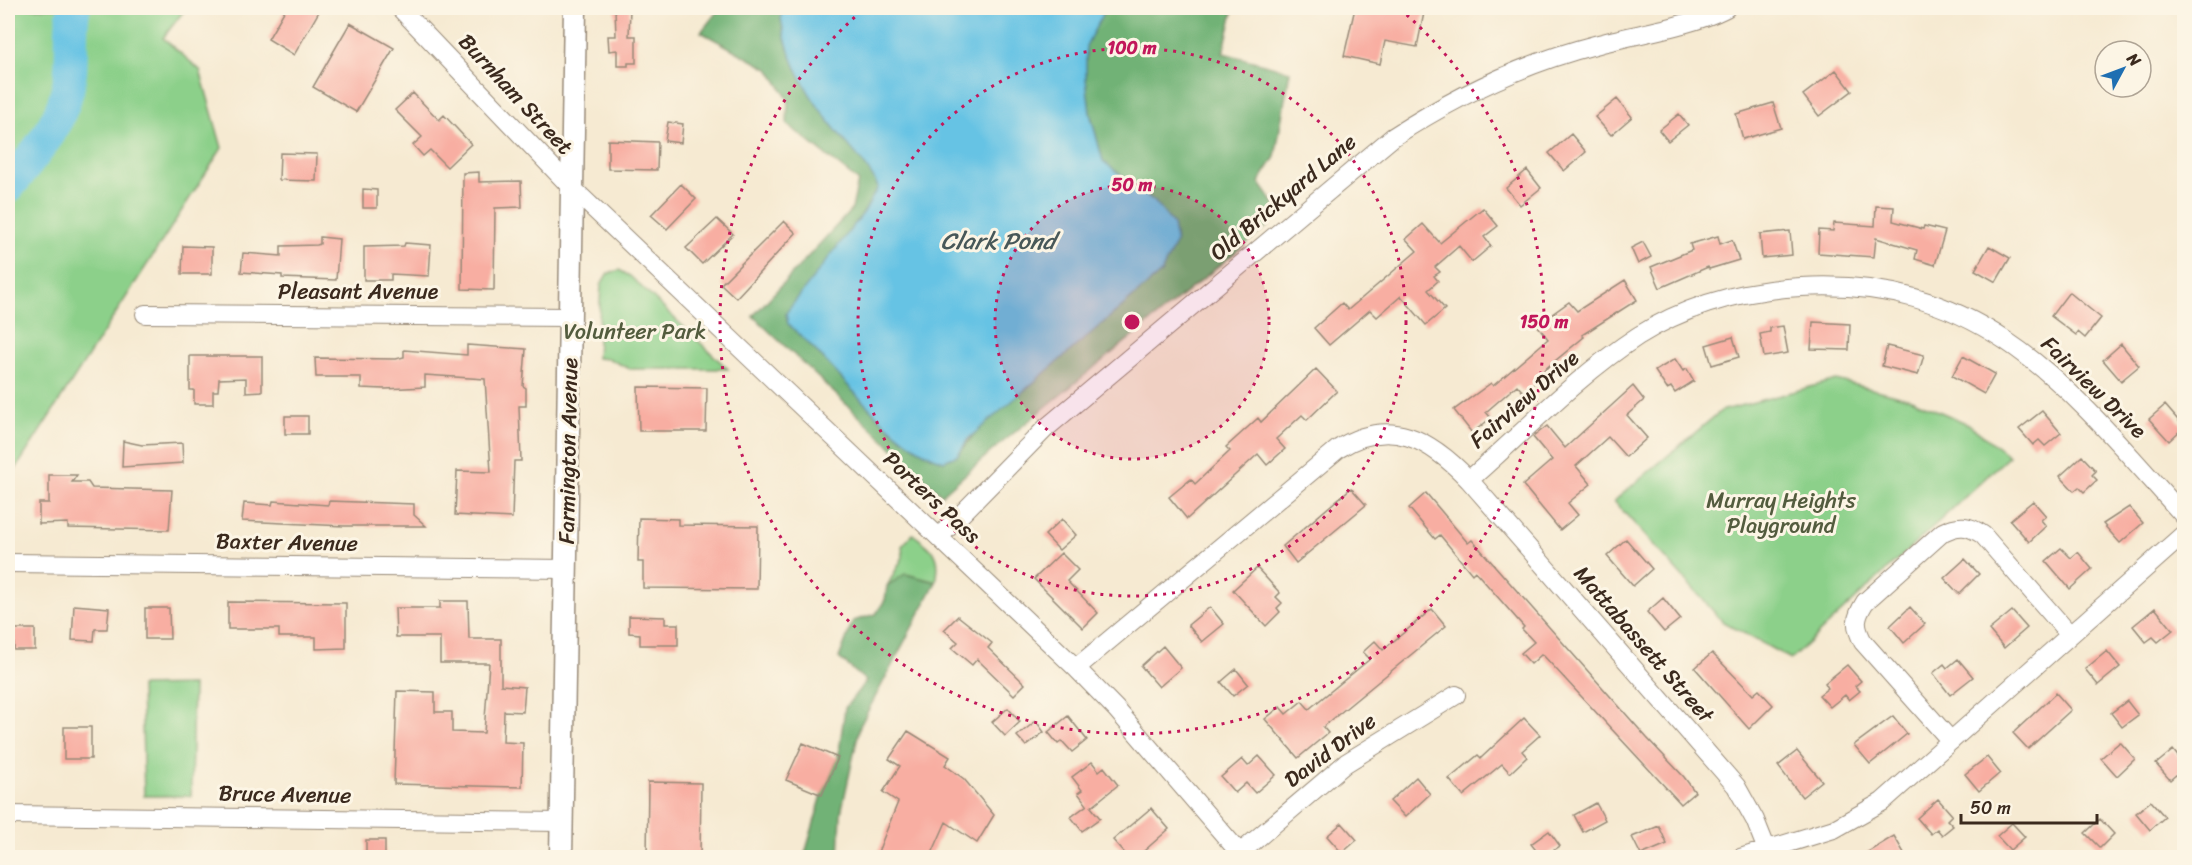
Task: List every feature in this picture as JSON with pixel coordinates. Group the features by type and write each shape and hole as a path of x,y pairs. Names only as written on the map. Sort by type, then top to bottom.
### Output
{"main road":[{"name":"Farmington Avenue","path":"561,858 575,8"}],"street":[{"name":"Burnham Street","path":"400,8 571,187"},
{"name":"Old Brickyard Lane","path":"940,536 1046,428 1393,137 1451,101 1512,71 1595,45 1676,25 1726,8"},
{"name":"Porters Pass","path":"571,187 718,330 940,536 1076,668 1116,709 1242,855"},
{"name":"Fairview Drive","path":"1076,668 1338,448 1354,438 1371,433 1394,433 1415,438 1435,450 1469,480 1611,356 1668,319 1703,304 1774,288 1849,286 1888,291 1925,300 1961,314 2027,354 2085,406 2184,516"},
{"name":"Pleasant Avenue","path":"145,314 570,317"},
{"name":"Mattabassett Street","path":"1469,480 1736,786 1755,820 1767,850"},
{"path":"1951,741 1863,642 1856,628 1856,615 1860,608 1882,586 1943,532 1956,526 1970,527 1983,535 2070,635"},
{"path":"1740,858 1811,838 1858,818 1882,802 2184,534"},
{"name":"Baxter Avenue","path":"8,563 567,569"},
{"name":"David Drive","path":"1242,855 1346,763 1456,695"},
{"name":"Bruce Avenue","path":"8,815 562,822"}],"green space":[{"path":"8,8 186,8 163,38 200,70 222,148 8,481"},
{"path":"720,8 780,8 790,55 804,84 821,111 863,162 878,187 864,212 786,314 788,324 806,340 862,401 902,438 923,452 944,461 958,455 1155,202 1103,161 1090,112 1086,79 1086,46 1106,8 1234,8 1223,53 1290,71 1275,157 1259,182 1275,205 1269,225 993,450 942,495 753,316 852,209 858,181 787,124 788,99 770,70 701,32"},
{"name":"Volunteer Park","path":"619,270 630,276 728,369 630,369 609,359 597,358 601,285 607,274"},
{"name":"Murray Heights Playground","path":"1836,380 1911,399 1968,424 2009,456 1791,659 1723,622 1614,501 1721,411"},
{"path":"913,534 935,554 938,565 936,582 906,574 887,586 903,557 902,546"},
{"path":"905,574 936,582 860,726 841,813 839,857 804,857 822,795 838,758 845,708 866,681 839,658 853,621 876,614 885,600 887,586"},
{"path":"193,685 191,796 144,796 141,686"}],"water":[{"name":"Clark Pond","path":"780,8 1106,8 1086,46 1086,79 1090,113 1103,161 1155,202 1173,224 1176,242 1161,273 968,439 958,455 944,461 923,452 902,438 862,401 806,340 788,324 786,313 864,212 878,187 863,162 821,111 804,84 790,55"}],"building":[{"path":"286,8 321,8 294,55 268,39"},
{"path":"615,8 630,8 629,36 636,36 636,63 628,63 628,66 617,66 617,50 609,51 608,36 616,36"},
{"path":"1355,8 1425,8 1417,47 1385,41 1380,64 1344,56"},
{"path":"350,23 394,48 356,112 313,87"},
{"path":"1836,70 1852,91 1819,116 1803,95"},
{"path":"413,93 439,120 444,115 471,144 447,167 430,150 423,156 413,145 422,137 395,110"},
{"path":"1617,99 1632,117 1611,135 1595,117"},
{"path":"1773,103 1781,128 1743,139 1736,114"},
{"path":"1679,114 1688,125 1668,141 1659,130"},
{"path":"668,122 683,124 681,143 665,141"},
{"path":"1571,134 1586,152 1564,171 1549,153"},
{"path":"608,140 658,142 657,170 608,169"},
{"path":"280,153 317,154 316,181 279,180"},
{"path":"1527,170 1541,188 1520,205 1506,188"},
{"path":"479,172 479,182 521,181 522,207 495,208 494,290 462,289 463,173"},
{"path":"681,184 696,199 667,229 651,215"},
{"path":"363,189 377,190 377,208 363,208"},
{"path":"1876,206 1894,207 1893,221 1923,229 1924,226 1945,231 1935,265 1915,259 1917,250 1876,238 1874,257 1818,253 1819,230 1833,231 1834,223 1875,226"},
{"path":"1483,208 1498,226 1484,237 1491,246 1472,262 1459,246 1435,267 1440,272 1434,276 1438,281 1428,290 1445,309 1426,325 1401,296 1377,317 1370,310 1329,345 1314,328 1342,303 1348,310 1417,251 1406,239 1423,224 1440,243"},
{"path":"717,219 733,234 702,264 686,248"},
{"path":"784,221 796,233 736,298 721,284"},
{"path":"1790,231 1792,255 1762,258 1760,234"},
{"path":"1718,236 1720,244 1732,240 1739,260 1709,269 1708,267 1660,288 1651,267 1692,250 1690,244"},
{"path":"320,237 339,239 336,280 282,278 282,275 241,272 243,253 281,256 281,246 317,245 320,244"},
{"path":"1643,242 1651,257 1638,264 1631,248"},
{"path":"405,243 431,245 429,276 391,274 391,280 364,280 364,247 404,246"},
{"path":"183,246 212,247 212,274 182,274"},
{"path":"1989,246 2010,258 1996,282 1975,270"},
{"path":"1625,280 1637,300 1582,335 1584,337 1543,371 1545,374 1523,392 1517,385 1486,412 1491,418 1472,433 1454,410 1491,383 1493,386 1548,339 1537,325 1569,302 1577,311"},
{"path":"2069,292 2101,318 2085,338 2078,332 2076,335 2051,316"},
{"path":"1813,322 1850,324 1849,350 1811,349"},
{"path":"1783,326 1788,353 1764,357 1760,334 1770,332 1770,328"},
{"path":"1733,337 1739,357 1712,365 1706,345"},
{"path":"2121,344 2139,366 2121,381 2103,360"},
{"path":"467,345 526,349 523,386 526,388 526,406 519,406 521,461 514,461 512,518 455,515 457,471 491,472 485,379 425,375 425,387 385,389 361,388 361,377 316,377 315,358 396,359 404,357 404,350 467,355"},
{"path":"1887,346 1924,355 1918,375 1882,366"},
{"path":"190,356 262,356 262,391 246,392 246,378 219,379 218,391 213,391 213,404 194,404 194,390 190,390"},
{"path":"1963,356 1995,374 1984,394 1952,376"},
{"path":"1675,359 1683,371 1687,369 1694,381 1675,393 1671,387 1667,389 1655,371"},
{"path":"1316,369 1337,391 1307,420 1302,415 1276,439 1285,449 1267,465 1258,454 1187,519 1169,497 1191,479 1195,484 1230,451 1226,447 1258,418 1261,422"},
{"path":"1633,386 1644,400 1627,415 1647,438 1626,457 1608,437 1576,466 1591,484 1568,503 1578,515 1560,530 1523,485 1552,460 1533,437 1547,426 1565,448"},
{"path":"638,387 707,388 706,431 639,431"},
{"path":"2165,405 2184,427 2169,441 2149,419"},
{"path":"2042,411 2061,433 2045,446 2039,440 2033,445 2019,429"},
{"path":"285,416 308,416 308,434 285,434"},
{"path":"123,441 142,445 182,443 183,463 122,467"},
{"path":"2082,456 2096,471 2092,475 2097,480 2084,492 2079,487 2074,491 2060,476"},
{"path":"49,475 77,475 72,482 88,482 92,488 172,490 169,530 68,528 68,523 39,524 39,503 49,503"},
{"path":"1351,488 1366,505 1296,563 1283,546"},
{"path":"1426,493 1468,543 1472,540 1695,792 1681,804 1542,654 1531,664 1521,653 1534,642 1522,629 1524,627 1475,571 1472,574 1440,535 1435,539 1409,508"},
{"path":"273,501 328,505 329,501 414,504 414,515 426,526 344,526 242,521 244,503 272,505"},
{"path":"2033,501 2046,516 2041,520 2046,526 2029,542 2010,520"},
{"path":"2129,507 2143,523 2120,543 2103,524"},
{"path":"639,518 678,519 678,525 758,526 757,589 643,588 643,562 638,562"},
{"path":"1062,519 1076,535 1059,550 1045,535"},
{"path":"1626,539 1652,569 1633,586 1607,556"},
{"path":"2061,548 2071,558 2078,552 2092,569 2070,589 2046,561"},
{"path":"1061,553 1078,570 1067,581 1098,613 1083,628 1034,579"},
{"path":"1965,559 1979,574 1959,594 1944,578"},
{"path":"1257,568 1280,593 1276,597 1282,603 1277,608 1280,612 1266,626 1233,590"},
{"path":"1663,598 1680,619 1664,632 1647,612"},
{"path":"440,601 468,601 469,639 501,639 501,685 525,687 523,712 504,711 503,742 523,743 522,787 394,784 397,691 435,692 435,712 452,712 452,732 484,733 489,663 440,663 440,637 396,637 395,608 440,608"},
{"path":"228,602 346,603 346,648 316,649 316,637 279,637 279,629 228,629"},
{"path":"74,605 109,608 107,629 95,629 94,641 72,640"},
{"path":"1210,607 1224,624 1202,642 1188,625"},
{"path":"1910,607 1925,624 1904,643 1890,626"},
{"path":"145,608 169,608 170,639 145,639"},
{"path":"2155,608 2173,630 2158,642 2153,637 2146,642 2133,626"},
{"path":"1432,609 1446,626 1323,727 1328,733 1298,758 1265,719 1280,707 1286,714 1302,701 1309,709 1370,659 1363,652 1375,641 1383,650"},
{"path":"2012,611 2027,628 2004,648 1989,630"},
{"path":"629,616 665,617 665,624 678,624 678,645 640,645 640,634 629,633"},
{"path":"958,616 992,643 988,648 1025,684 1014,695 977,659 972,665 952,648 958,642 944,630"},
{"path":"14,629 35,629 35,650 14,650"},
{"path":"1163,646 1181,668 1159,687 1141,666"},
{"path":"2107,651 2120,667 2098,685 2085,669"},
{"path":"1712,653 1753,695 1759,690 1773,705 1749,729 1695,668"},
{"path":"1958,659 1973,677 1950,695 1933,673 1944,664 1947,668"},
{"path":"1847,665 1861,681 1855,686 1860,691 1849,700 1845,695 1830,707 1819,695 1828,688 1825,683"},
{"path":"1236,669 1248,684 1233,696 1221,682"},
{"path":"2056,693 2071,710 2028,749 2013,733"},
{"path":"2127,701 2138,715 2122,727 2111,713"},
{"path":"1008,708 1020,722 1005,736 992,722"},
{"path":"1068,716 1087,740 1072,752 1062,741 1058,744 1048,732"},
{"path":"1893,716 1907,734 1870,764 1854,745"},
{"path":"1524,718 1540,735 1522,751 1527,757 1510,773 1502,764 1463,796 1449,779 1478,755 1481,758"},
{"path":"1036,721 1044,732 1026,746 1017,736"},
{"path":"64,727 91,727 91,759 64,759"},
{"path":"908,731 950,757 945,765 964,779 994,815 977,843 946,822 930,858 894,858 878,852 898,802 883,792 900,766 889,759"},
{"path":"2120,742 2135,759 2117,776 2101,758"},
{"path":"803,743 838,758 822,795 786,780"},
{"path":"2173,750 2184,764 2184,768 2170,780 2156,764"},
{"path":"1797,751 1822,781 1802,797 1778,766"},
{"path":"1259,756 1276,775 1255,793 1246,783 1235,793 1221,777 1242,759 1248,766"},
{"path":"1987,757 2000,773 1979,791 1965,774"},
{"path":"1092,762 1099,771 1104,767 1118,785 1091,807 1100,818 1082,831 1071,817 1087,805 1078,793 1082,790 1072,777"},
{"path":"1416,777 1430,794 1405,817 1390,801"},
{"path":"648,782 701,783 700,858 647,858"},
{"path":"1938,799 1952,815 1947,820 1953,826 1942,835 1937,829 1931,834 1917,818"},
{"path":"2151,801 2165,817 2150,830 2136,813"},
{"path":"1596,803 1605,820 1583,832 1574,815"},
{"path":"1151,808 1169,829 1136,858 1129,858 1113,840"},
{"path":"2100,819 2114,834 2100,848 2085,833"},
{"path":"1342,823 1357,840 1342,853 1327,836"},
{"path":"2012,823 2025,837 2010,850 1997,836"},
{"path":"1659,826 1667,844 1641,855 1632,837"},
{"path":"1549,831 1560,846 1542,858 1531,844"},
{"path":"1894,836 1907,858 1858,858"},
{"path":"366,840 385,840 385,858 366,858"}],"waterway":[{"path":"8,187 47,136 62,108 70,76 74,8"}]}
